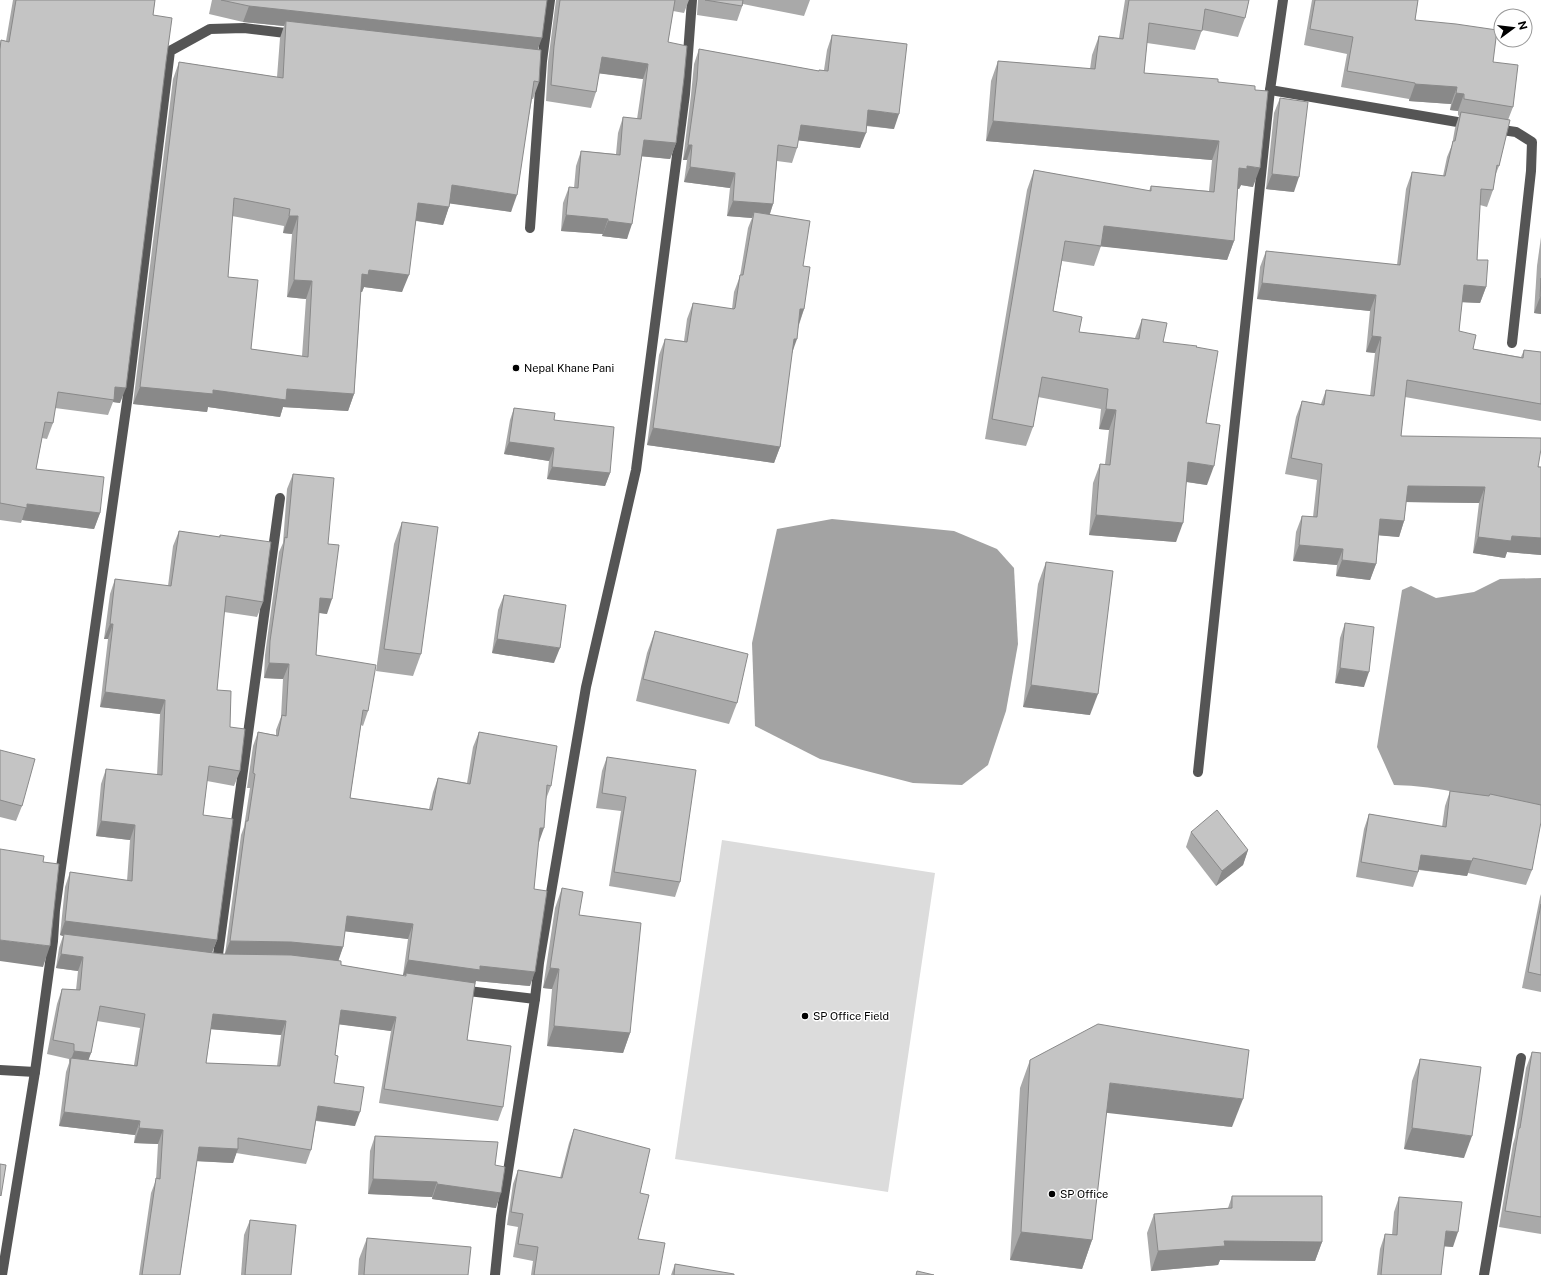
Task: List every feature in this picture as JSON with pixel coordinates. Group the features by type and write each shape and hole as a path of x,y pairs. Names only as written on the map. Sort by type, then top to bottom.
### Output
{"street":[{"path":"530,228 538,61 550,0"},
{"path":"495,1275 501,1216 535,1000 539,963 586,687 636,470 685,94 692,0"},
{"path":"1198,772 1270,90 1283,0"},
{"path":"2,1275 57,942 55,910 127,402 170,51 210,28 244,28 306,35"},
{"path":"1270,90 1516,132 1536,143 1531,171 1512,342"},
{"path":"216,961 280,498"},
{"path":"453,989 535,1000"},
{"path":"1484,1275 1521,1058"},
{"path":"0,1070 35,1072"}],"shaded area":[{"path":"832,519 954,531 997,549 1014,568 1018,644 1006,711 988,765 962,785 913,783 820,759 755,726 752,643 777,529"},
{"path":"1541,578 1541,813 1450,791 1394,785 1377,747 1402,590 1411,586 1436,598 1474,592 1500,579"},
{"name":"SP Office Field","path":"722,840 935,873 888,1192 675,1159"}],"building":[{"path":"16,0 155,0 153,15 172,18 126,388 115,387 114,400 58,392 53,423 45,422 36,469 104,477 100,513 27,504 27,508 0,503 0,49 1,40 9,42"},
{"path":"221,0 547,0 542,38 249,6"},
{"path":"560,0 675,0 668,42 687,46 676,143 644,140 632,224 608,221 608,219 566,215 569,187 578,188 581,151 620,155 623,117 641,119 648,64 602,57 596,92 551,85"},
{"path":"705,0 743,0 742,6"},
{"path":"1129,0 1249,0 1245,18 1205,9 1202,31 1149,23 1144,73 1218,79 1218,82 1255,86 1255,90 1268,91 1260,168 1247,166 1247,169 1239,168 1234,241 1104,226 1101,246 1065,241 1053,311 1082,317 1079,332 1139,339 1142,319 1167,323 1163,342 1197,346 1196,347 1218,351 1206,423 1220,425 1214,466 1188,462 1183,523 1096,515 1100,464 1110,465 1116,410 1106,409 1108,389 1042,377 1033,427 992,419 1034,170 1151,191 1151,186 1214,192 1219,141 993,121 998,61 1095,69 1099,36 1123,39"},
{"path":"1315,0 1418,0 1415,20 1493,29 1493,48 1495,48 1493,62 1518,65 1513,107 1464,99 1464,94 1456,93 1457,87 1415,84 1347,71 1353,37 1310,29"},
{"path":"286,21 541,50 539,82 534,81 517,195 452,185 449,207 418,203 409,275 369,270 368,275 362,274 354,394 287,389 286,400 213,390 213,394 140,387 179,62 283,78","holes":["234,198 290,209 289,216 298,216 294,280 312,281 308,357 251,349 258,280 228,277"]},
{"path":"832,35 907,44 899,114 868,110 866,133 801,125 797,148 778,145 773,204 733,201 735,173 690,167 692,145 688,145 697,80 699,49 819,71 828,71"},
{"path":"1280,98 1308,102 1299,177 1272,174"},
{"path":"1461,112 1510,120 1499,166 1497,165 1493,190 1481,189 1477,260 1488,260 1486,287 1464,285 1459,331 1476,335 1473,349 1523,358 1524,350 1541,352 1541,404 1407,380 1401,436 1541,438 1538,467 1541,467 1541,538 1512,536 1511,541 1478,537 1485,487 1408,486 1404,521 1380,519 1376,564 1342,560 1343,549 1299,545 1302,516 1317,517 1322,464 1291,458 1302,401 1324,405 1326,390 1374,396 1381,337 1372,336 1376,295 1262,283 1266,251 1400,265 1412,172 1445,176 1453,141 1455,141"},
{"path":"754,212 810,221 803,266 810,267 804,309 800,309 797,339 794,339 780,447 653,428 665,339 687,342 693,303 735,308 740,275 743,275"},
{"path":"514,408 555,413 554,420 614,427 610,473 552,467 554,448 509,442"},
{"path":"293,474 334,478 328,544 339,545 332,599 320,598 316,655 376,665 368,711 363,710 350,798 432,810 438,778 470,784 479,732 557,746 551,786 547,785 544,828 540,828 534,889 547,891 535,972 480,966 480,970 408,960 413,924 347,916 343,947 291,942 230,941 246,821 248,821 255,774 253,773 258,732 278,736 282,715 286,716 289,664 269,663 270,641 285,537 287,538"},
{"path":"402,522 438,527 421,654 384,649"},
{"path":"179,531 271,542 263,602 226,596 217,690 231,691 230,727 245,729 240,771 209,766 203,815 233,819 217,940 65,921 70,872 132,881 135,825 101,821 106,769 162,775 165,700 105,692 113,624 110,624 115,579 171,586"},
{"path":"1046,562 1113,571 1098,694 1031,685"},
{"path":"504,595 566,605 560,648 497,639"},
{"path":"1345,623 1374,627 1369,672 1340,668"},
{"path":"655,631 748,654 737,703 643,679"},
{"path":"0,750 35,759 22,806 0,800"},
{"path":"607,757 696,770 680,882 614,872 626,797 602,793"},
{"path":"1450,791 1489,796 1490,794 1541,805 1541,822 1532,870 1473,858 1472,861 1421,855 1418,872 1361,862 1369,814 1446,827"},
{"path":"1217,810 1248,850 1222,871 1191,832"},
{"path":"0,849 44,856 43,862 59,864 50,946 0,940"},
{"path":"562,888 583,892 579,915 641,923 630,1033 554,1026 559,969 550,968"},
{"path":"1541,904 1541,975 1528,972"},
{"path":"64,934 222,954 291,955 341,961 341,965 406,976 406,973 475,983 467,1040 511,1046 503,1107 384,1089 396,1017 341,1010 335,1055 338,1056 334,1083 364,1087 360,1112 318,1106 311,1150 238,1138 238,1149 199,1147 180,1275 142,1275 156,1178 160,1179 163,1130 139,1128 140,1121 64,1112 71,1058 137,1066 145,1014 100,1006 91,1053 74,1051 74,1044 53,1040 62,989 80,990 83,957 61,954","holes":["213,1014 286,1021 280,1066 206,1063"]},
{"name":"SP Office","path":"1098,1024 1249,1050 1243,1099 1110,1083 1092,1240 1021,1232 1030,1060"},
{"path":"1532,1052 1541,1053 1541,1217 1505,1211"},
{"path":"1420,1059 1481,1067 1472,1136 1412,1128"},
{"path":"574,1129 650,1149 640,1193 649,1195 638,1239 665,1243 659,1275 534,1275 538,1247 518,1244 523,1214 511,1212 518,1170 562,1178"},
{"path":"375,1136 498,1142 495,1165 505,1167 501,1193 437,1184 437,1182 373,1179"},
{"path":"0,1164 6,1165 1,1196 0,1195"},
{"path":"1232,1196 1322,1196 1322,1242 1224,1241 1225,1246 1158,1251 1154,1214 1232,1208"},
{"path":"1399,1197 1462,1202 1458,1232 1446,1231 1441,1275 1381,1275 1385,1234 1397,1235"},
{"path":"250,1220 296,1225 291,1275 245,1275"},
{"path":"367,1238 471,1247 468,1275 364,1275"},
{"path":"675,1264 734,1274 734,1275 674,1275"},
{"path":"917,1271 934,1275 916,1275"}],"place":[{"name":"Nepal Khane Pani","path":"516,368"},
{"name":"SP Office Field","path":"805,1016"},
{"name":"SP Office","path":"1052,1194"}]}
